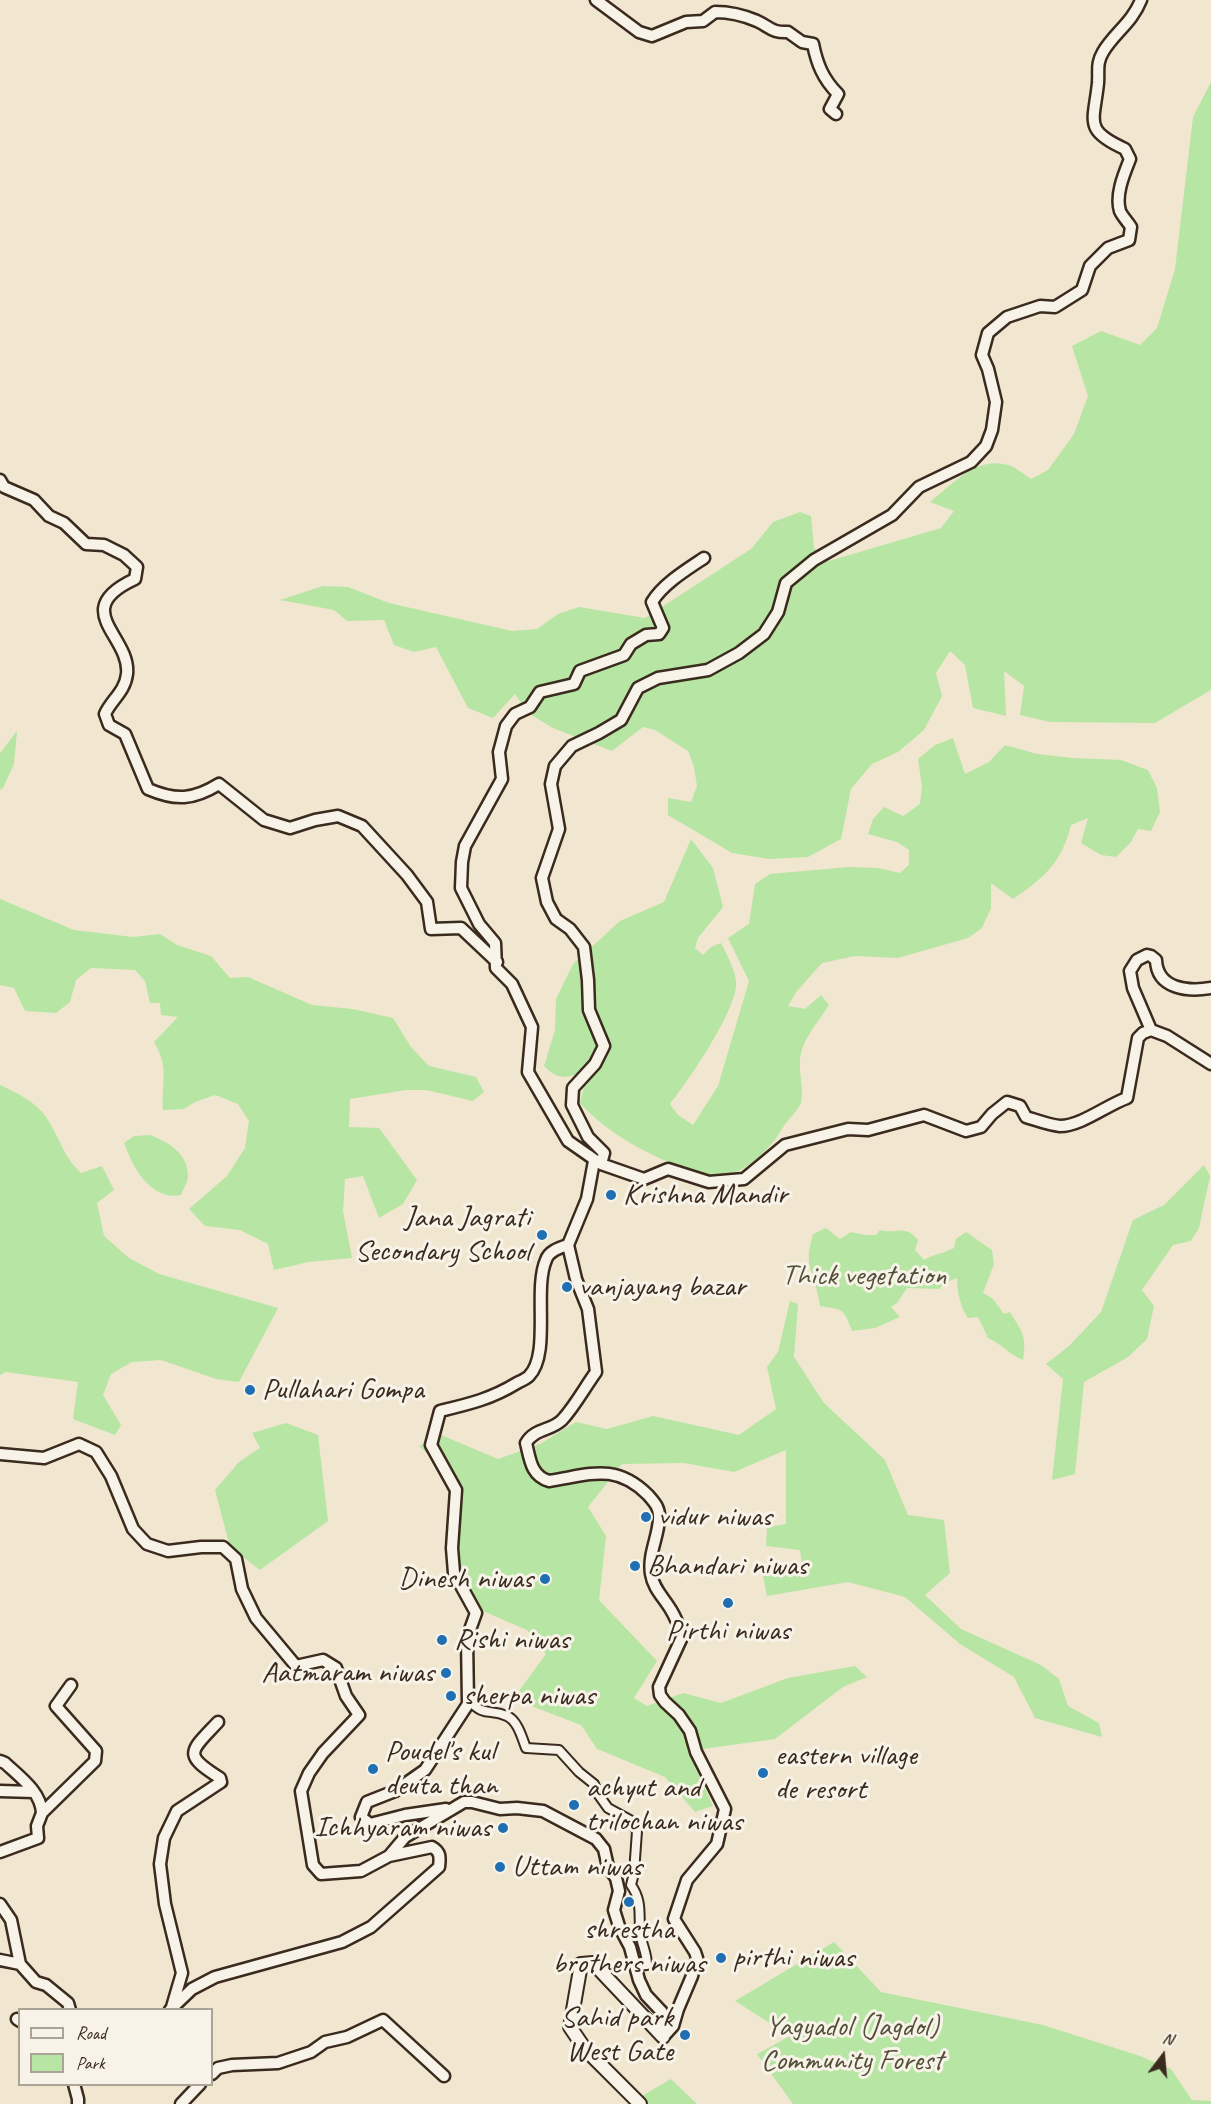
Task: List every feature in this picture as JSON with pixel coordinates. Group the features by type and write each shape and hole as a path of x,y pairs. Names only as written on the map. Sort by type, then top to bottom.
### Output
{"street":[{"path":"596,0 639,32 652,36 687,22 703,21 715,12 732,12 757,21 777,33 788,32 802,42 813,44 818,68 838,94 830,109 836,114"},
{"path":"663,2037 673,2026 697,1958 674,1919 687,1880 717,1844 725,1809 696,1752 690,1731 660,1695 659,1687 683,1635 672,1611 652,1578 650,1558 657,1538 660,1517 657,1505 640,1487 621,1476 602,1472 543,1480 534,1472 526,1443 530,1436 562,1420 596,1372 588,1309 576,1279 568,1245 604,1153 588,1137 572,1105 573,1088 595,1064 603,1046 589,1010 584,947 570,929 556,919 547,902 542,878 559,829 551,784 555,766 572,746 599,734 621,720 638,688 658,678 708,670 739,653 764,634 778,612 786,583 814,560 892,515 919,487 969,464 986,446 992,430 996,402 982,355 988,333 1007,317 1040,306 1055,307 1082,290 1090,266 1108,248 1129,240 1131,227 1120,211 1120,193 1123,174 1130,159 1125,149 1104,140 1093,126 1094,102 1098,81 1097,68 1104,50 1132,19 1141,0"},
{"path":"0,480 4,487 34,500 49,516 64,523 86,544 99,544 114,550 124,555 136,567 135,579 109,596 106,606 106,626 126,659 127,673 124,687 105,714 109,725 125,734 148,789 167,797 187,797 205,792 219,784 264,820 290,828 338,816 362,826 407,875 427,902 430,929 461,928 497,962"},
{"path":"704,558 673,581 652,602 663,628 659,634 646,635 631,644 624,656 580,671 574,684 540,692 531,707 515,714 506,726 499,752 502,778 465,846 461,888 479,924 495,943 496,968 512,984 532,1027 528,1072 568,1141 601,1164 644,1179 668,1169 710,1182 744,1179 785,1145 848,1129 868,1130 924,1115 966,1131 981,1127 1007,1102 1020,1106 1026,1117 1060,1126 1093,1115 1128,1098 1138,1038 1151,1030 1167,1036 1211,1064"},
{"path":"1151,1030 1133,988 1130,971 1137,960 1147,955 1151,956 1156,960 1156,969 1160,976 1167,983 1182,989 1211,988"},
{"path":"453,1807 370,1824 361,1818 367,1802 395,1791 425,1770 468,1704 467,1638 476,1613 454,1573 452,1548 456,1490 430,1444 440,1411 488,1399 528,1377 535,1367 541,1339 541,1281 546,1258 555,1250 568,1245"},
{"path":"0,1454 44,1458 79,1444 96,1452 111,1476 133,1529 147,1544 168,1551 223,1547 236,1559 242,1589 256,1618 296,1666 323,1660 336,1668 346,1696 358,1715 309,1773 301,1791 313,1865 321,1874 361,1871 389,1856 405,1837 465,1802 500,1809 543,1811 596,1839 604,1849 608,1867 616,1878 619,1891 614,1910 619,1926 630,1947 646,1995 662,2012 663,2037"},
{"path":"0,1852 38,1838 37,1826 42,1813 95,1761 96,1751 56,1706 71,1684"},
{"path":"468,1700 478,1710 508,1716 517,1726 526,1748 559,1750 579,1772 594,1784 608,1808 630,1820 637,1832 631,1885 638,1894 640,1934 647,1953 647,1965 635,1966"},
{"path":"171,2008 182,1973 165,1904 161,1856 164,1838 177,1811 221,1782 198,1764 194,1755 196,1746 218,1722"},
{"path":"0,1761 5,1763 34,1792 41,1803 42,1813"},
{"path":"0,1791 34,1792"},
{"path":"171,2008 192,1989 215,1977 342,1942 371,1927 439,1867 440,1857 432,1847 389,1856"},
{"path":"0,1904 11,1920 20,1964 36,1982 46,1985 68,2003 69,2008"},
{"path":"0,1960 20,1964"},
{"path":"640,2104 585,2049 570,2026 581,1964 593,1964 663,2037"},
{"path":"213,2073 218,2068 232,2065 278,2063 311,2052 325,2042 346,2037 383,2020 444,2076"},
{"path":"76,2086 78,2104"},
{"path":"181,2104 199,2086"}],"green space":[{"path":"1211,82 1211,690 1155,723 1050,722 1020,715 1024,686 1004,671 1006,716 973,708 965,665 950,651 936,673 942,696 924,730 898,752 872,764 851,789 841,839 808,857 769,859 732,853 668,815 668,798 691,802 697,786 694,767 688,751 655,730 643,727 612,751 553,728 528,713 515,694 493,718 468,708 436,647 414,652 394,645 384,620 347,621 334,610 280,600 323,586 348,587 389,603 512,631 537,629 558,614 579,607 645,618 751,549 773,522 800,512 811,516 814,548 829,561 941,528 954,511 930,502 957,479 977,467 999,463 1014,467 1031,479 1048,470 1074,434 1088,396 1072,346 1101,331 1140,345 1157,328 1175,269 1193,117"},
{"path":"17,731 14,764 0,790 0,753"},
{"path":"953,738 965,774 989,762 1005,745 1037,754 1121,760 1148,770 1157,788 1160,812 1151,831 1138,829 1131,842 1116,857 1101,855 1081,843 1088,818 1071,825 1062,849 1050,868 1013,899 991,883 991,908 982,928 968,938 898,958 855,956 822,963 797,991 788,1006 805,1009 821,995 829,1005 807,1039 801,1053 801,1103 764,1152 747,1166 728,1175 712,1177 692,1171 631,1144 604,1125 580,1103 588,1069 565,1077 555,1074 544,1066 555,1030 556,999 573,964 620,921 664,902 691,839 713,868 723,907 698,938 695,948 703,955 711,947 721,943 736,982 735,994 721,1026 688,1080 670,1104 678,1115 693,1125 718,1086 749,981 728,938 749,924 755,884 770,874 849,867 878,868 900,873 909,865 909,850 897,842 868,834 873,819 884,807 903,816 920,804 922,786 918,759 935,745"},
{"path":"0,899 74,930 133,937 160,934 177,945 211,956 230,978 248,977 312,1005 353,1009 393,1018 411,1047 429,1066 476,1077 484,1092 473,1101 426,1090 406,1090 350,1099 349,1127 379,1128 417,1180 403,1204 379,1218 363,1176 345,1179 343,1211 352,1258 308,1262 274,1270 268,1244 240,1230 205,1226 189,1209 227,1176 245,1148 249,1121 238,1104 215,1095 195,1102 184,1109 163,1110 162,1060 154,1042 178,1017 161,1015 160,1003 150,1003 145,981 135,970 91,968 76,980 70,1002 56,1013 25,1011 14,988 0,985"},
{"path":"0,1085 25,1098 42,1111 70,1161 81,1173 102,1166 114,1190 97,1203 104,1236 129,1258 159,1274 278,1308 239,1382 216,1379 161,1360 132,1362 111,1374 103,1395 121,1425 115,1435 73,1419 78,1382 6,1372 0,1375"},
{"path":"150,1135 170,1145 185,1161 188,1178 181,1195 170,1196 152,1188 132,1163 124,1143 134,1136"},
{"path":"1204,1165 1210,1176 1199,1228 1191,1241 1173,1245 1142,1290 1154,1306 1147,1339 1128,1357 1084,1382 1075,1474 1052,1480 1063,1379 1046,1364 1069,1346 1101,1312 1133,1220 1164,1205"},
{"name":"Thick vegetation","path":"826,1228 840,1239 851,1232 876,1235 880,1230 908,1232 918,1240 915,1250 924,1260 954,1248 956,1239 966,1232 992,1250 994,1264 983,1293 992,1298 1004,1314 1010,1312 1018,1325 1024,1340 1023,1360 988,1338 978,1317 968,1318 960,1299 957,1278 947,1282 939,1289 907,1288 897,1303 891,1307 900,1317 875,1328 852,1331 841,1311 820,1306 810,1268 809,1255 813,1234"},
{"path":"790,1301 798,1304 794,1357 824,1403 885,1460 908,1515 944,1520 950,1573 925,1595 961,1629 1041,1665 1059,1679 1068,1706 1099,1723 1102,1737 1035,1718 1014,1677 960,1644 905,1597 848,1582 767,1596 763,1576 803,1572 800,1550 766,1546 767,1527 786,1524 786,1450 734,1472 684,1463 622,1464 588,1507 606,1536 599,1600 657,1661 634,1698 647,1706 683,1693 721,1703 788,1678 855,1666 867,1677 843,1687 775,1739 688,1751 713,1806 695,1812 665,1777 597,1749 581,1725 513,1699 546,1654 527,1630 462,1602 450,1579 447,1532 463,1486 419,1446 441,1435 498,1459 540,1444 576,1422 607,1429 653,1416 739,1435 776,1409 767,1367 778,1352"},
{"path":"286,1423 318,1435 328,1521 260,1570 230,1547 215,1490 239,1462 260,1448 252,1433"},
{"name":"Yagyadol (Jagdol) Community Forest","path":"834,1942 881,1992 1043,2025 1140,2056 1171,2069 1192,2100 1211,2101 1211,2104 793,2104 757,2054 790,2036 735,2001"},
{"name":"Yagyadol (Jagdol) Community Forest","path":"671,2079 697,2104 647,2104 642,2096"}],"place":[{"name":"Krishna Mandir","path":"611,1195"},
{"name":"Jana Jagrati Secondary School","path":"542,1235"},
{"name":"vanjayang bazar","path":"567,1287"},
{"name":"Pullahari Gompa","path":"250,1390"},
{"name":"vidur niwas","path":"646,1517"},
{"name":"Bhandari niwas","path":"635,1566"},
{"name":"Dinesh niwas","path":"545,1579"},
{"name":"Pirthi niwas","path":"728,1603"},
{"name":"Rishi niwas","path":"442,1640"},
{"name":"Aatmaram niwas","path":"446,1673"},
{"name":"sherpa niwas","path":"451,1696"},
{"name":"Poudel's kul deuta than","path":"373,1769"},
{"name":"eastern village de resort","path":"763,1773"},
{"name":"achyut and trilochan niwas","path":"574,1805"},
{"name":"Ichhyaram niwas","path":"503,1828"},
{"name":"Uttam niwas","path":"500,1867"},
{"name":"shrestha brothers niwas","path":"629,1902"},
{"name":"pirthi niwas","path":"721,1958"},
{"name":"Sahid park West Gate","path":"685,2035"}]}
